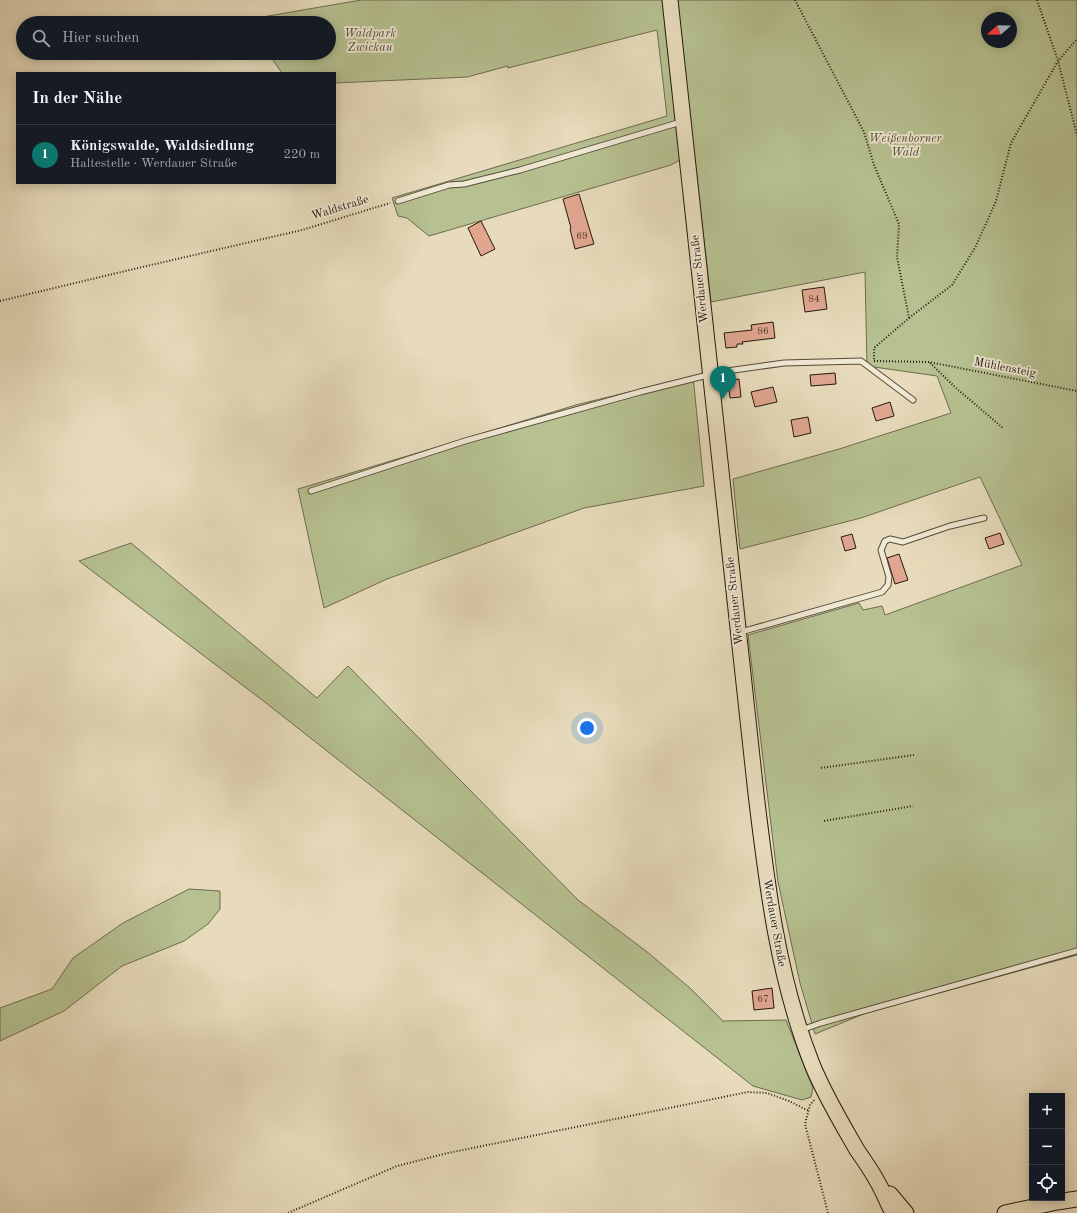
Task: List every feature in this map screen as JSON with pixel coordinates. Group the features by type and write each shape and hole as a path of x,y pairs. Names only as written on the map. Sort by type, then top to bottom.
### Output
{"main road":[{"name":"Werdauer Straße","path":"670,0 756,794 768,889 782,968 800,1030 812,1064 824,1091 840,1122 877,1181 893,1213"},
{"name":"Werdauer Straße","path":"877,1181 906,1213"},
{"path":"1005,1213 1057,1202 1077,1200"}],"lane":[{"path":"398,201 449,185 464,184 520,170 683,121"},
{"path":"311,491 465,441 710,374 784,363 861,361 913,400"},
{"path":"738,633 882,592 888,585 889,577 881,550 885,541 890,539 903,542 950,526 984,518"},
{"path":"800,1030 1077,951"}],"path":[{"path":"795,0 864,132 874,165 898,224 897,258 909,318"},
{"path":"1037,0 1058,61 1077,135"},
{"path":"874,361 874,348 909,318 952,285 976,246 996,201 1011,144 1058,61 1077,39"},
{"name":"Waldstraße","path":"0,301 302,230 398,201"},
{"name":"Mühlensteig","path":"861,361 930,362 1077,391"},
{"path":"930,362 956,388 1003,428"},
{"path":"821,768 914,755"},
{"path":"824,821 913,806"},
{"path":"824,1091 810,1105 805,1124 828,1213"},
{"path":"288,1213 397,1166 448,1153 748,1092 767,1093 789,1101 808,1111"}],"green space":[{"path":"361,0 1077,0 1077,955 866,1013 815,1034 800,983 778,882 748,635 859,603 863,610 882,606 885,615 1022,565 980,477 861,518 740,549 733,479 839,449 951,413 937,376 867,366 865,272 711,302 694,152 671,165 429,236 407,218 398,216 392,198 667,116 657,30 467,77 336,83 336,72 281,72 273,60 336,60 336,16 268,16"},
{"path":"693,376 704,486 584,508 387,579 324,608 298,489 576,405"},
{"path":"131,543 317,698 348,666 578,900 646,951 690,988 723,1021 786,1020 813,1088 811,1097 802,1100 753,1086 266,703 79,561"},
{"path":"189,889 220,891 220,909 208,924 184,941 122,966 64,1011 0,1041 0,1008 52,989 73,958 123,923"}],"building":[{"path":"579,194 594,244 575,249 563,199"},
{"path":"481,221 495,249 481,256 468,228"},
{"path":"824,287 827,309 805,312 802,290"},
{"path":"773,322 775,338 742,342 743,344 737,344 737,347 726,348 724,333 752,330 751,325"},
{"path":"835,373 836,384 811,386 810,375"},
{"path":"739,379 741,397 730,398 728,381"},
{"path":"773,387 777,402 755,407 751,392"},
{"path":"890,402 894,416 876,421 872,408"},
{"path":"808,417 811,433 794,437 791,420"},
{"path":"1000,533 1004,544 989,549 985,538"},
{"path":"852,534 856,548 845,551 841,537"},
{"path":"899,554 908,580 895,584 887,558"},
{"path":"772,988 774,1008 754,1010 752,991"}],"place":[{"name":"Königswalde, Waldsiedlung","path":"723,399"}],"park label":[{"name":"Waldpark Zwickau","path":"370,41"},
{"name":"Weißenborner Wald","path":"905,146"}]}
